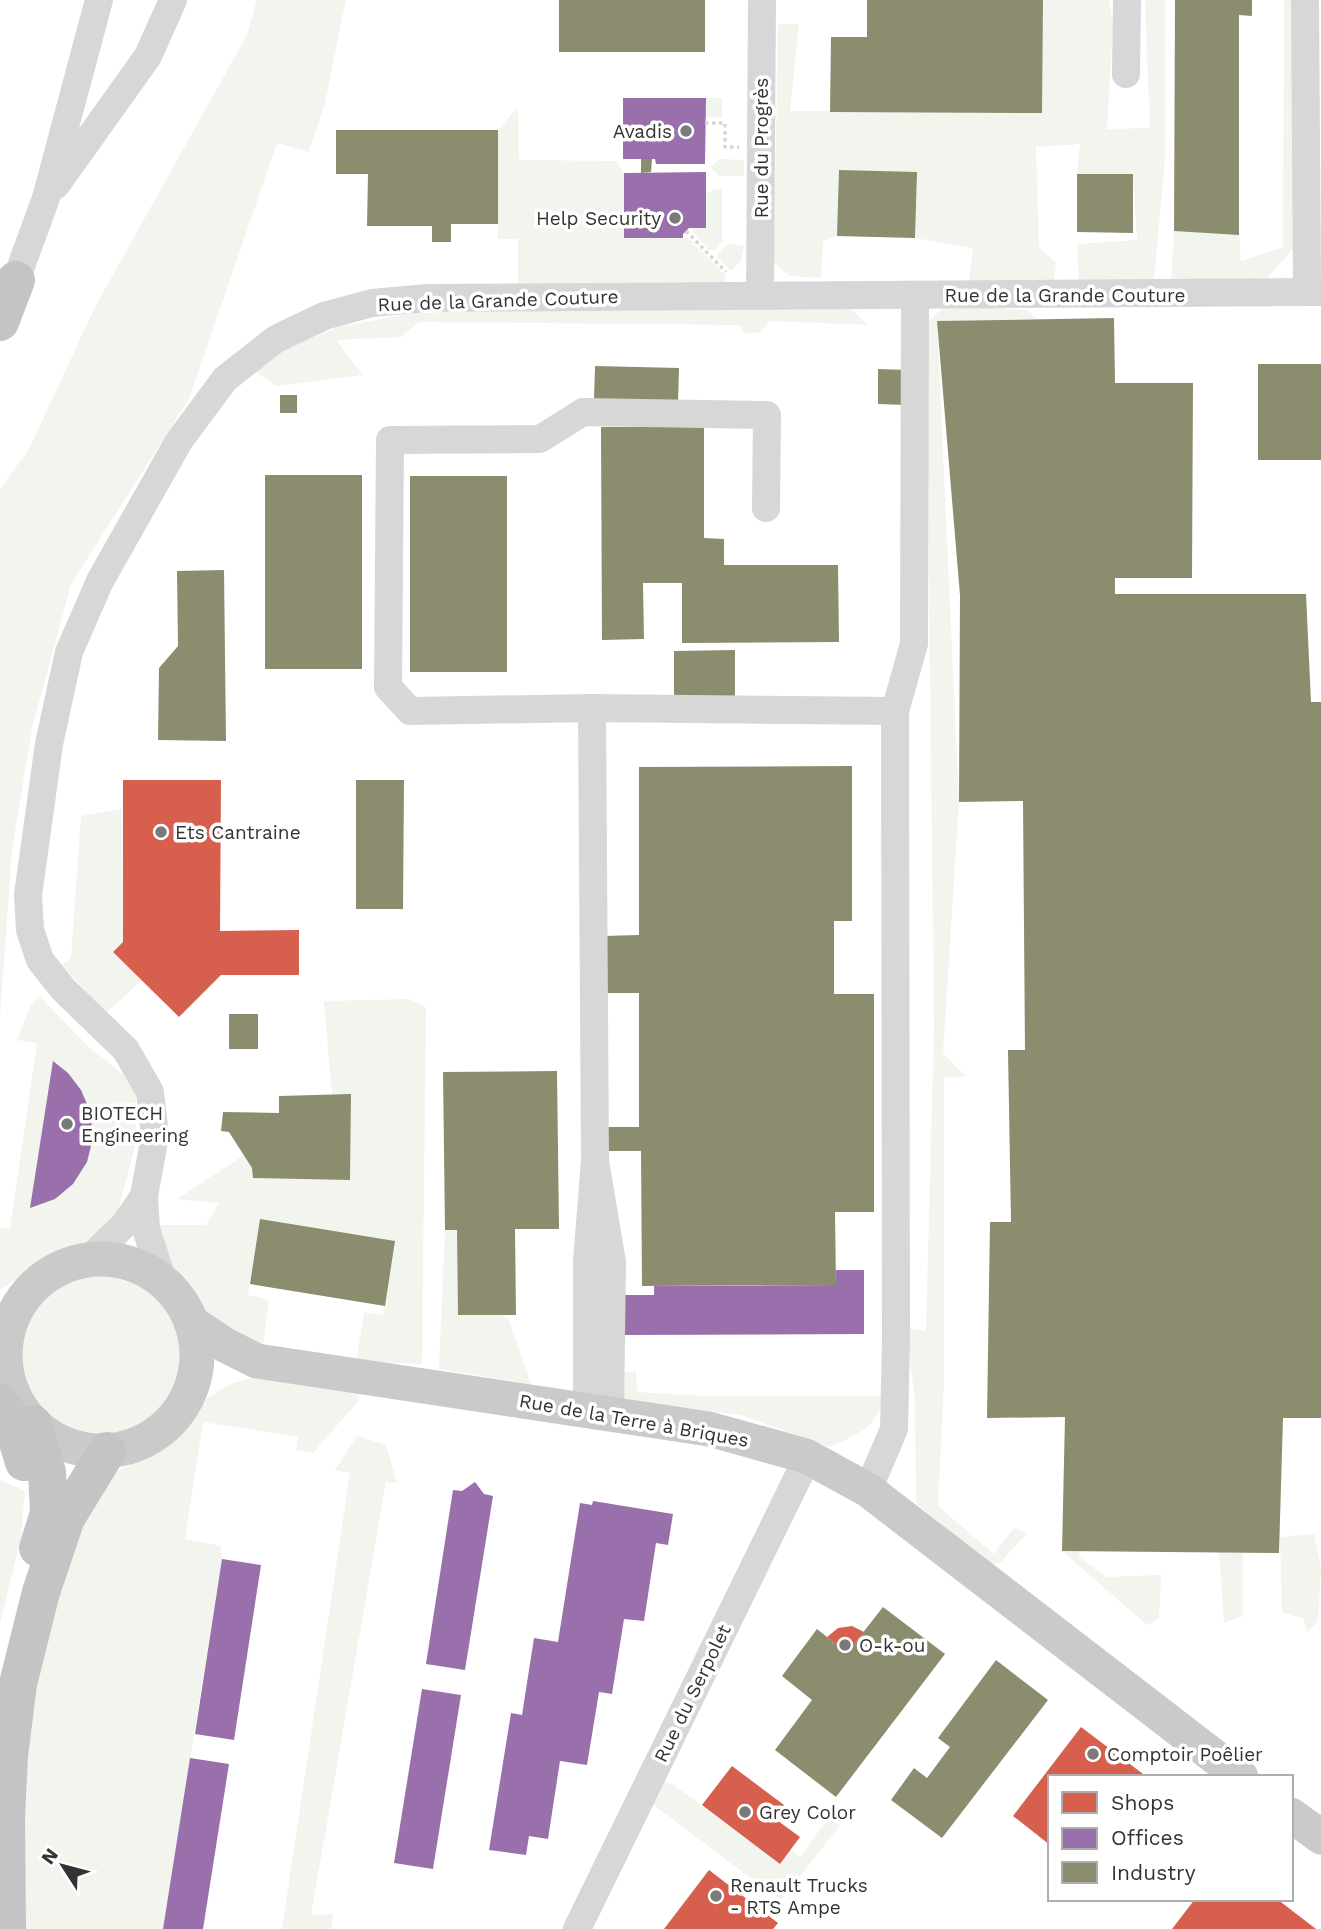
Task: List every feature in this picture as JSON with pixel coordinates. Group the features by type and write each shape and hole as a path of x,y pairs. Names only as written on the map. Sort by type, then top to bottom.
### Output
{"highway":[{"path":"0,322 16,280"},
{"path":"2,1381 33,1505 33,1565"},
{"path":"0,1699 33,1565 49,1513 47,1472 33,1424"},
{"path":"7,1929 6,1817 9,1756 18,1684 41,1592 66,1518 107,1451"}],"main road":[{"path":"89,1259 115,1260 140,1267 163,1281 180,1300 191,1322 197,1346 196,1370 189,1394 175,1416 156,1434 132,1446 107,1451 67,1445 33,1424 2,1381 14,1296 66,1265 89,1259"},
{"name":"Rue de la Terre à Briques","path":"191,1322 225,1345 257,1361 732,1434 806,1456 868,1490 1238,1775"},
{"name":"Rue de la Terre à Briques","path":"189,1394 218,1375 257,1361"},
{"path":"1293,1816 1321,1837"}],"street":[{"path":"16,280 46,198 99,0"},
{"path":"46,198 148,56 173,0"},
{"name":"Rue du Progrès","path":"760,295 762,0"},
{"path":"1126,74 1127,0"},
{"path":"1305,0 1314,292"},
{"name":"Rue de la Grande Couture","path":"163,1281 146,1229 144,1196 155,1136 150,1092 126,1051 63,989 40,960 30,930 28,895 49,744 69,652 100,581 179,441 225,379 276,339 324,316 372,303 427,298 1314,292"},
{"path":"868,1490 894,1429 895,711 914,644 915,295"},
{"path":"766,508 767,415 583,412 540,439 390,440 388,687 410,711 592,708 895,711"},
{"path":"592,708 595,1161 612,1262 598,1412"},
{"name":"Rue de la Grande Couture","path":"89,1259 125,1224 144,1196"},
{"name":"Rue du Serpolet","path":"577,1929 806,1456"}],"path":[{"path":"705,123 725,123 725,147 748,147"},
{"path":"686,231 730,276"}],"shaded area":[{"path":"257,0 346,0 325,103 309,152 277,143 189,399 71,584 32,728 12,850 0,1017 0,489 29,449 95,307 247,35"},
{"path":"1043,0 1109,0 1113,23 1107,129 1150,128 1145,0 1165,0 1165,159 1154,280 1079,282 1077,244 1137,240 1133,174 1077,174 1080,144 1036,147 1039,247 1056,263 1054,282 969,283 973,248 915,238 917,172 837,236 823,241 821,278 789,276 774,263 778,24 799,24 790,111 1041,113"},
{"path":"1284,0 1293,0 1293,249 1267,278 1171,283 1174,231 1239,235 1241,261 1283,247"},
{"path":"706,98 722,98 722,118 705,117"},
{"path":"518,107 519,160 616,161 624,173 624,238 688,238 725,275 725,282 518,283 518,239 498,239 498,130"},
{"path":"719,159 744,160 744,176 719,176 711,167"},
{"path":"722,189 722,242 714,250 709,250 693,233 693,228 706,228 706,192"},
{"path":"728,244 744,246 741,261 731,271 718,258 718,254"},
{"path":"848,305 867,325 770,321 761,332 745,334 740,325 419,322 401,337 336,340 363,375 276,386 256,372 289,347 338,327 419,312"},
{"path":"946,305 1027,310 1037,319 937,321 959,802 943,1053 965,1076 944,1078 944,1381 938,1506 994,1554 1014,1528 1027,1533 1001,1562 990,1565 916,1503 915,1401 906,1328 926,1331 934,1027 926,324"},
{"path":"122,809 123,942 142,980 106,1013 62,965 71,958 81,816"},
{"path":"39,996 90,1048 136,1085 136,1142 118,1211 109,1232 68,1256 22,1275 0,1290 0,1228 10,1229 37,1043 17,1040 31,1005"},
{"path":"409,999 426,1008 422,1364 356,1361 364,1312 383,1315 395,1241 260,1220 248,1295 269,1300 263,1346 191,1322 155,1225 206,1225 219,1203 177,1199 244,1155 252,1168 254,1178 350,1180 351,1095 332,1095 324,1001"},
{"path":"445,1230 457,1230 458,1315 503,1315 509,1320 531,1384 439,1369"},
{"path":"100,1274 131,1280 157,1298 175,1324 181,1355 175,1386 157,1412 131,1430 100,1436 69,1430 43,1412 25,1386 19,1355 25,1324 43,1298 69,1280"},
{"path":"636,1371 637,1392 705,1396 884,1396 871,1423 857,1434 829,1447 741,1415 619,1397 623,1372"},
{"path":"262,1375 356,1387 359,1400 313,1453 296,1450 298,1437 203,1422 185,1539 221,1546 222,1559 163,1929 23,1929 22,1792 33,1695 54,1605 90,1503 114,1473 157,1450 203,1401 230,1384"},
{"path":"357,1436 386,1445 397,1483 386,1482 311,1915 333,1914 332,1927 282,1929 350,1473 335,1470"},
{"path":"0,1480 25,1491 21,1537 0,1624"},
{"path":"1314,1534 1321,1568 1318,1621 1307,1632 1303,1618 1282,1613 1280,1537"},
{"path":"1062,1551 1080,1551 1079,1557 1106,1577 1161,1575 1159,1619 1147,1625"},
{"path":"1219,1552 1243,1553 1243,1616 1224,1623"},
{"path":"662,1781 674,1785 780,1864 791,1850 800,1857 829,1817 840,1825 781,1901 651,1803"}],"building: Shops":[{"path":"123,780 221,780 220,931 299,930 299,975 221,975 179,1017 113,952 123,942"},
{"name":"O-k-ou","path":"852,1626 864,1632 847,1653 827,1637 838,1628"},
{"path":"1081,1727 1144,1775 1048,1775 1048,1843 1013,1816"},
{"name":"Grey Color","path":"732,1766 784,1805 774,1818 800,1837 780,1864 702,1805"},
{"name":"Renault Trucks - RTS Ampe","path":"709,1870 778,1923 773,1929 664,1929"},
{"path":"1193,1901 1280,1901 1316,1929 1172,1929"}],"building: Offices":[{"path":"623,98 706,98 705,164 656,164 655,159 623,159"},
{"path":"706,172 706,228 689,228 683,238 624,238 624,173"},
{"name":"BIOTECH Engineering","path":"53,1061 68,1073 81,1090 90,1111 93,1138 87,1162 73,1184 55,1199 30,1208"},
{"path":"836,1270 864,1270 864,1334 625,1335 625,1295 654,1295 654,1286 836,1285"},
{"path":"475,1482 484,1494 493,1496 465,1670 426,1664 453,1490 462,1491"},
{"path":"593,1501 673,1514 668,1545 656,1543 644,1621 624,1619 612,1694 599,1692 587,1765 560,1761 548,1839 529,1836 526,1855 489,1850 511,1713 522,1715 534,1638 558,1642 580,1503 592,1505"},
{"path":"222,1559 261,1565 234,1740 195,1734"},
{"path":"422,1689 461,1695 433,1869 394,1863"},
{"path":"190,1758 229,1764 203,1929 163,1929"}],"building: Industry":[{"path":"559,0 705,0 705,52 559,52"},
{"path":"867,0 1043,0 1042,113 830,112 831,37 867,37"},
{"path":"1175,0 1252,0 1252,16 1239,15 1239,235 1174,231"},
{"path":"336,130 498,130 498,224 451,224 451,242 432,242 432,226 367,226 368,174 336,174"},
{"path":"641,159 652,159 651,172 641,173"},
{"path":"839,170 917,172 915,238 837,236"},
{"path":"1077,174 1133,174 1133,233 1077,232"},
{"path":"1114,318 1115,383 1193,383 1192,578 1115,578 1115,594 1306,594 1311,702 1321,702 1321,1418 1283,1418 1279,1553 1062,1551 1065,1417 987,1418 990,1222 1011,1222 1008,1050 1025,1050 1023,801 959,802 960,595 937,321"},
{"path":"1258,364 1321,364 1321,460 1258,460"},
{"path":"595,366 679,368 678,402 594,400"},
{"path":"878,369 907,370 906,405 878,404"},
{"path":"280,395 297,395 297,413 280,413"},
{"path":"601,427 704,427 704,538 724,539 724,565 838,565 839,642 682,643 682,583 643,583 644,639 602,640"},
{"path":"265,475 362,475 362,669 265,669"},
{"path":"410,476 507,476 507,672 410,672"},
{"path":"224,570 226,741 158,740 159,668 178,646 177,571"},
{"path":"735,650 735,696 674,697 674,651"},
{"path":"852,766 852,921 834,921 834,994 874,994 874,1212 835,1212 836,1285 642,1286 641,1151 604,1151 604,1127 639,1127 639,993 603,993 603,936 639,935 639,767"},
{"path":"356,780 404,780 403,909 356,909"},
{"path":"229,1014 258,1014 258,1049 229,1049"},
{"path":"557,1071 559,1229 515,1229 516,1315 458,1315 457,1230 445,1230 443,1072"},
{"path":"351,1094 350,1180 253,1178 252,1168 229,1132 221,1131 223,1112 279,1113 279,1096"},
{"path":"260,1219 395,1241 385,1306 250,1284"},
{"path":"883,1607 945,1654 836,1797 775,1750 812,1700 782,1676 817,1629 847,1653"},
{"path":"996,1660 1048,1700 942,1838 891,1800 914,1768 927,1778 950,1747 938,1738"}],"place":[{"name":"Avadis","path":"686,131"},
{"name":"Help Security","path":"675,218"},
{"name":"Ets Cantraine","path":"161,832"},
{"name":"BIOTECH Engineering","path":"67,1124"},
{"name":"O-k-ou","path":"845,1645"},
{"name":"Comptoir Poêlier","path":"1093,1754"},
{"name":"Grey Color","path":"745,1812"},
{"name":"Renault Trucks - RTS Ampe","path":"716,1896"}]}
